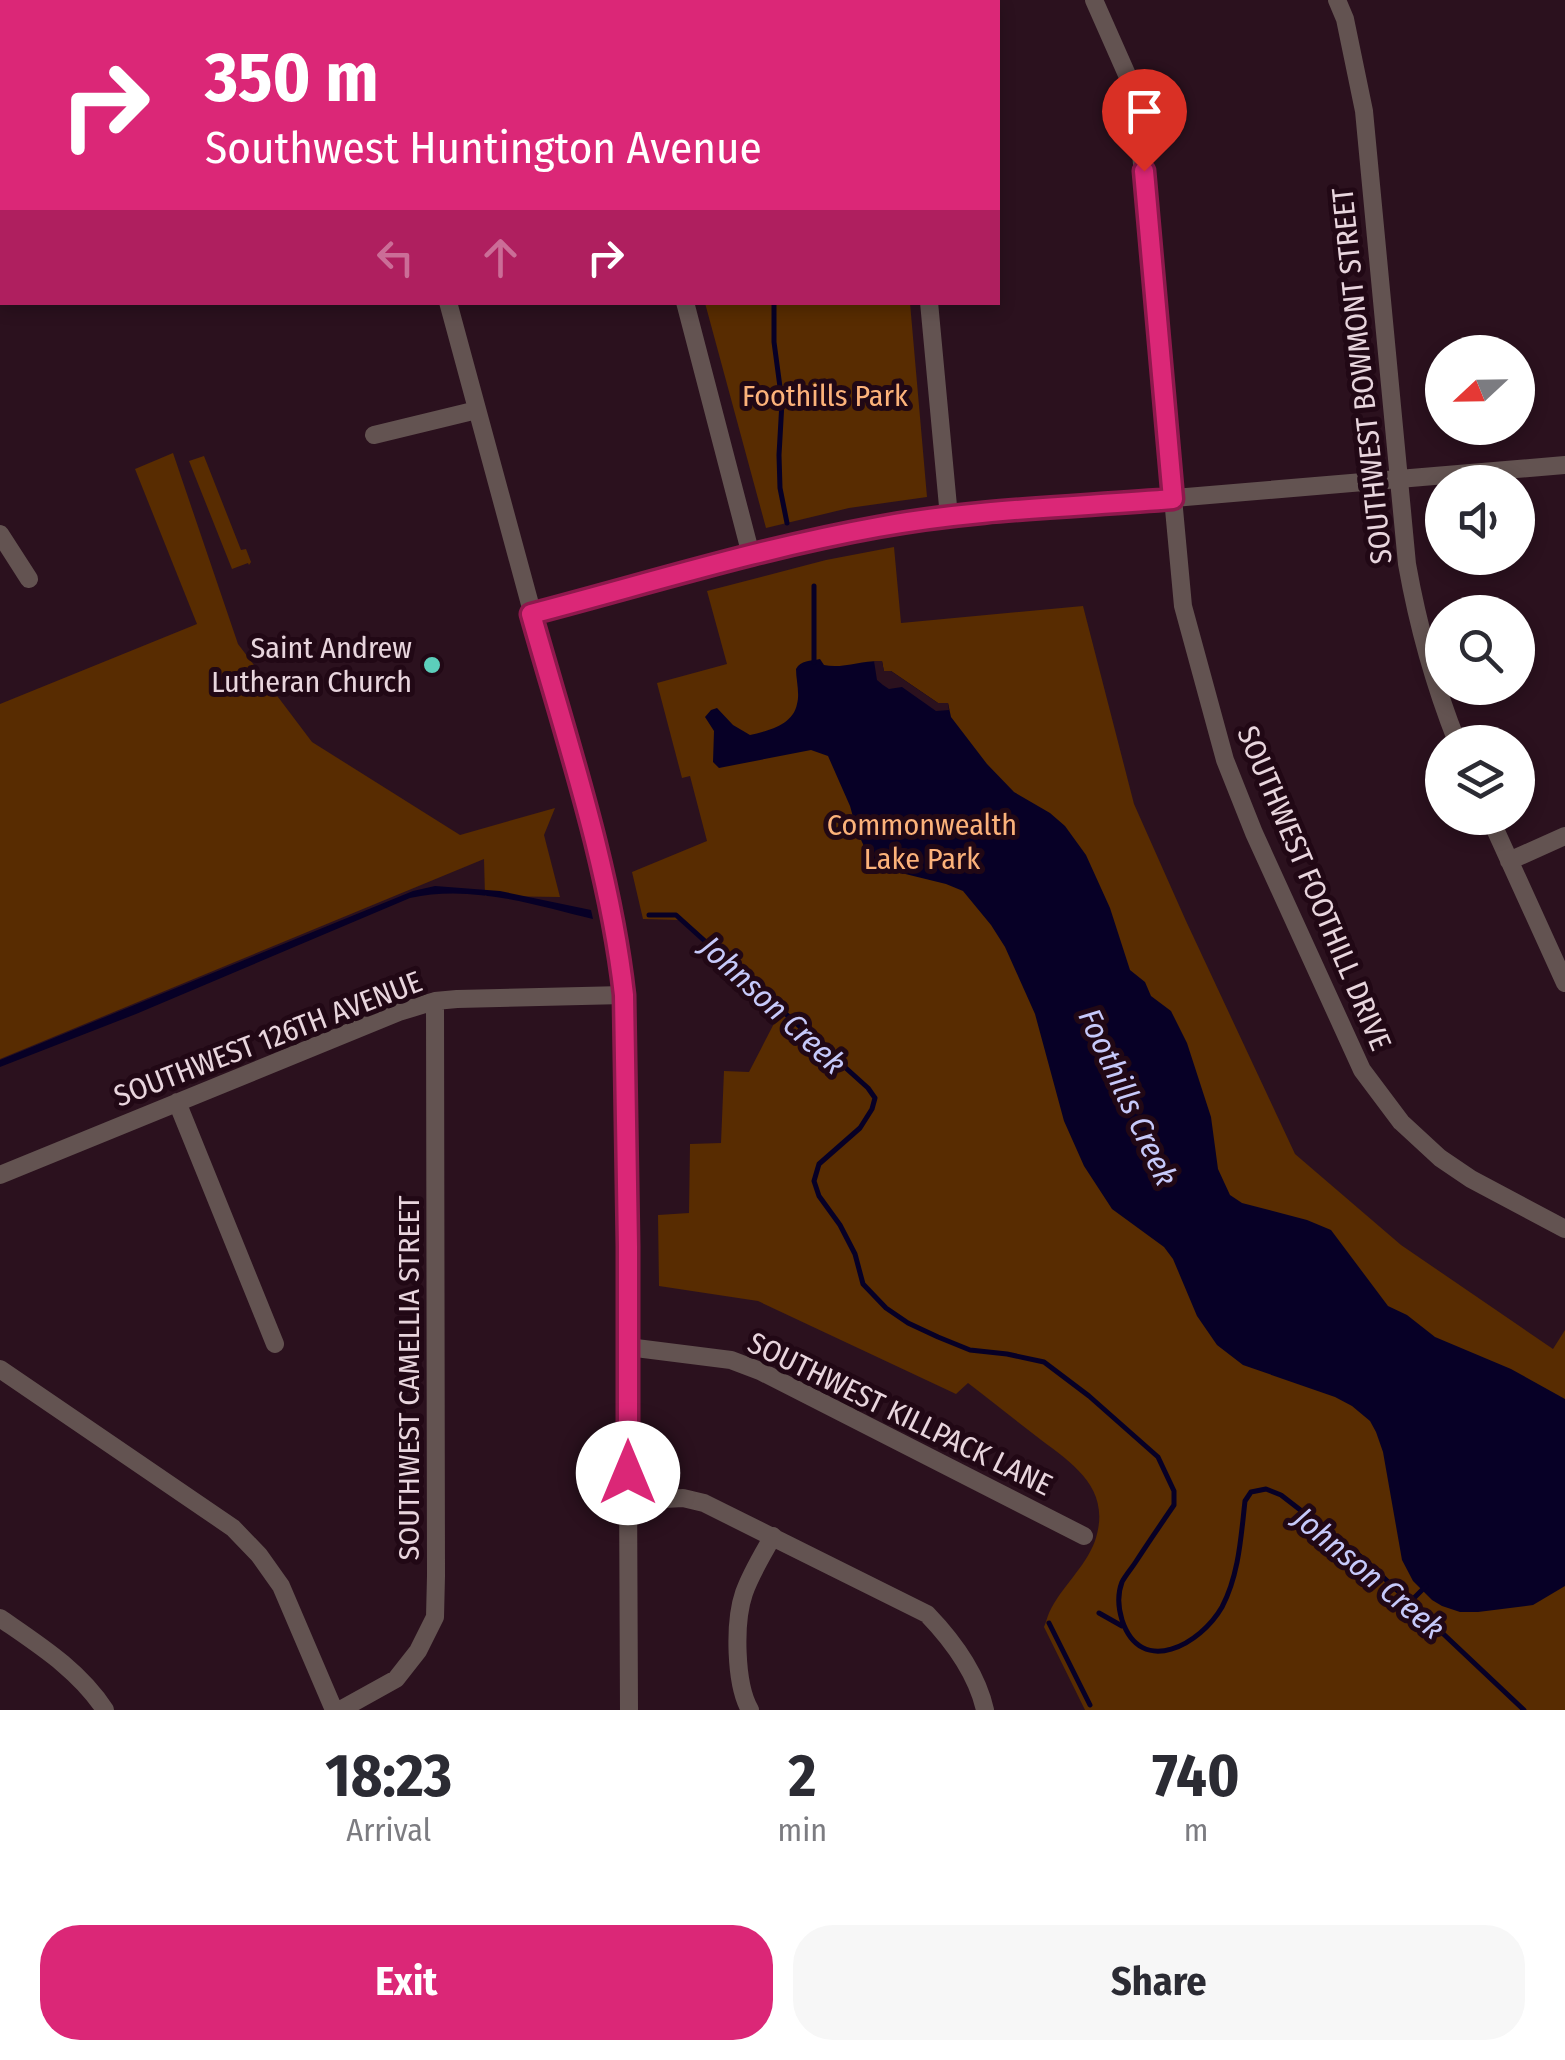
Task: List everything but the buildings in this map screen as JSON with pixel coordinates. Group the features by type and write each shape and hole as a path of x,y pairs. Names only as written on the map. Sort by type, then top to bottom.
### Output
{"street":[{"name":"SOUTHWEST FOOTHILL DRIVE","path":"1094,0 1128,76 1138,121 1184,606 1225,760 1362,1070 1401,1122 1440,1158 1565,1229"},
{"name":"SOUTHWEST BOWMONT STREET","path":"1338,0 1364,112 1407,564 1435,686 1450,725"},
{"path":"449,305 598,855 620,962 624,995 629,1710"},
{"path":"686,305 751,556"},
{"path":"929,305 949,517"},
{"path":"374,435 477,410"},
{"path":"531,614 816,538 882,526 949,517 1565,465"},
{"path":"0,534 29,579"},
{"path":"1498,835 1565,983"},
{"path":"1509,861 1565,836"},
{"name":"SOUTHWEST 126TH AVENUE","path":"0,1175 399,1012 435,1001 624,995"},
{"name":"SOUTHWEST CAMELLIA STREET","path":"337,1710 396,1679 418,1651 435,1617 435,1001"},
{"path":"177,1102 276,1344"},
{"name":"SOUTHWEST KILLPACK LANE","path":"628,1347 730,1360 760,1371 1084,1536"},
{"path":"0,1369 234,1528 280,1586 337,1710"},
{"path":"628,1501 684,1498 704,1503 928,1614 952,1640 982,1696 985,1710"},
{"path":"750,1710 739,1675 740,1608 744,1592 773,1536"},
{"path":"0,1618 90,1687 105,1710"}],"green space":[{"name":"Foothills Park","path":"706,305 910,305 927,497 849,508 766,528"},
{"path":"173,453 238,644 312,742 460,835 555,808 544,835 560,897 485,896 484,859 0,1059 0,704 197,624 135,469"},
{"path":"204,456 241,550 246,549 249,565 232,569 189,461"},
{"name":"Commonwealth Lake Park","path":"894,547 901,623 1083,606 1134,804 1295,1154 1401,1245 1553,1349 1565,1330 1565,1710 1085,1710 1044,1627 1054,1604 1091,1551 1099,1522 1093,1491 1075,1467 968,1383 956,1394 758,1301 659,1286 658,1215 689,1213 690,1144 721,1143 724,1071 749,1072 783,1006 679,920 643,919 632,872 707,841 690,776 682,778 657,683 727,664 707,591"}],"water":[{"path":"820,659 831,666 882,661 884,672 891,671 938,703 948,703 951,717 987,764 1014,792 1065,826 1086,855 1110,908 1130,970 1145,982 1151,996 1171,1011 1187,1043 1211,1117 1218,1169 1230,1195 1242,1203 1331,1230 1388,1306 1435,1337 1511,1369 1565,1399 1565,1586 1533,1605 1478,1612 1460,1612 1432,1600 1413,1581 1402,1560 1383,1452 1370,1421 1335,1397 1243,1365 1217,1345 1197,1316 1164,1247 1112,1209 1084,1166 1064,1121 1035,1014 1005,947 963,891 877,864 857,831 828,756 811,750 719,768 713,762 714,731 705,717 711,710 717,708 733,725 750,735 779,726 795,711 796,669 803,662"},
{"path":"435,886 500,891 591,910 593,919 479,895 410,898 0,1067 0,1060 413,891"}],"pier":[{"path":"874,661 882,661 884,671 891,671 938,703 948,703 949,710 936,711 902,687 889,689 877,680"}],"waterway":[{"name":"Foothills Creek","path":"774,305 774,342 782,402 780,488 787,523"},
{"name":"Foothills Creek","path":"814,586 814,662"},
{"name":"Johnson Creek","path":"649,915 676,915 875,1098 860,1128 819,1164 814,1181 855,1254 863,1284 886,1308 938,1337 970,1350 1044,1362 1158,1457 1174,1491 1174,1505 1120,1587 1122,1620 1131,1638 1143,1648 1171,1649 1186,1643 1212,1621 1232,1582 1245,1501 1251,1492 1266,1489 1281,1495 1365,1560 1524,1710"},
{"name":"Foothills Creek","path":"1410,1602 1426,1586"},
{"path":"1099,1613 1122,1626"},
{"path":"1049,1623 1090,1705"}],"place":[{"name":"Saint Andrew Lutheran Church","path":"432,665"}],"route":[{"path":"628,1473 624,995 598,855 531,614 816,538 882,526 1173,499 1144,171"}]}
